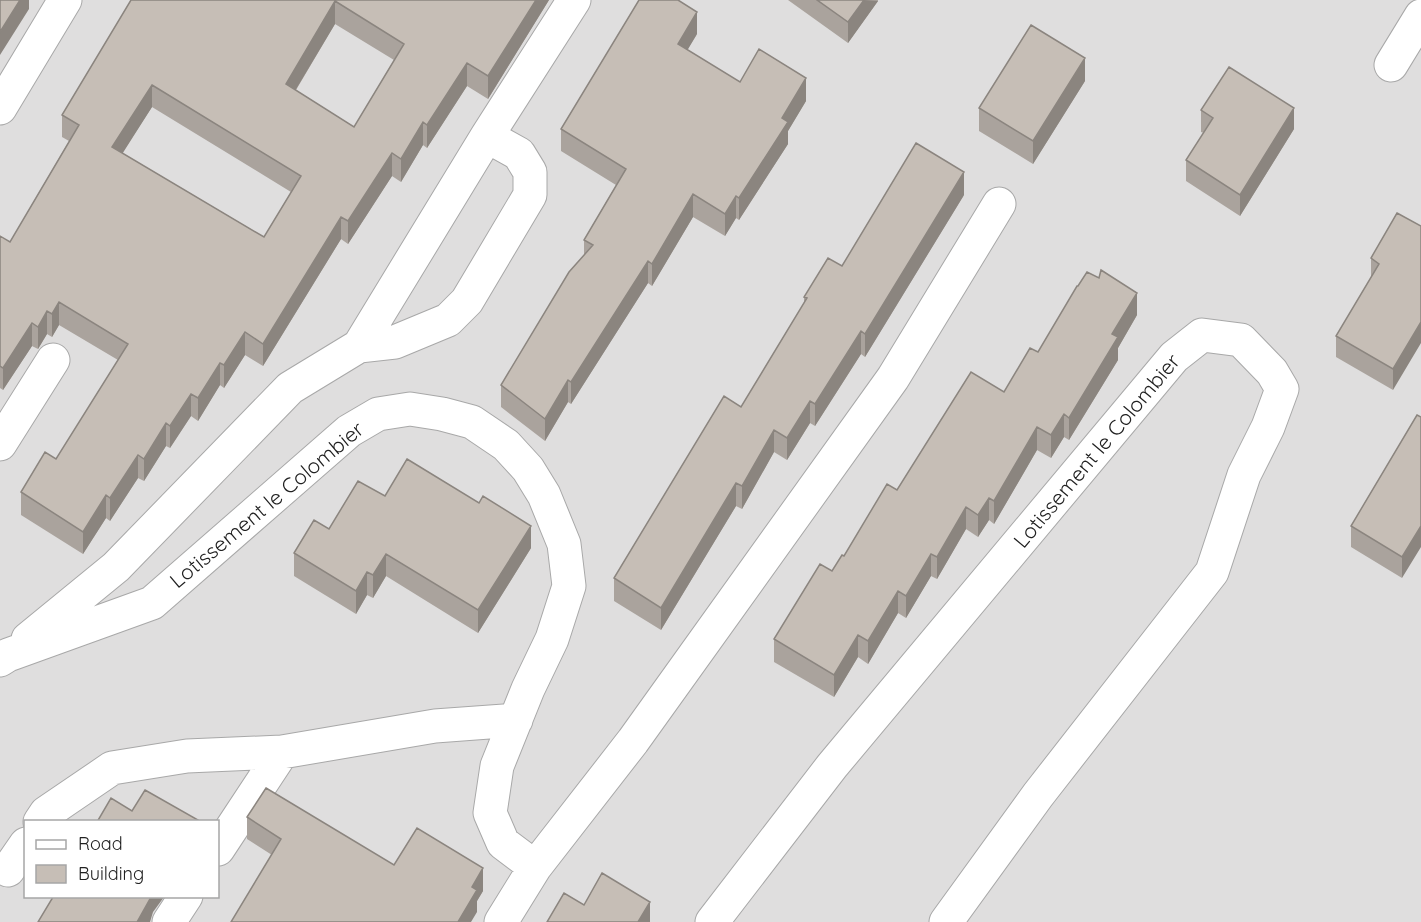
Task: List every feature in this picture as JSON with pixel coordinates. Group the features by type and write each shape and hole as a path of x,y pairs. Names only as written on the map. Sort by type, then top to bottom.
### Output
{"street":[{"path":"4,93 65,0"},
{"path":"359,346 487,136 574,0"},
{"path":"1391,65 1421,16"},
{"path":"4,658 116,567 290,388 359,346 395,342 448,320 467,301 530,195 530,172 519,154 487,136"},
{"path":"501,922 535,867 633,741 893,378 999,204"},
{"name":"Lotissement le Colombier","path":"712,922 832,766 1174,357 1202,335 1240,340 1272,372 1282,388 1268,427 1244,475 1212,572 1038,795 946,922"},
{"path":"0,444 53,360"},
{"name":"Lotissement le Colombier","path":"4,658 152,603 349,431 378,414 410,410 442,414 472,422 506,445 528,469 544,495 564,544 568,586 552,639 528,689 498,766 490,813 503,843 535,867"},
{"path":"41,820 46,813 112,768 187,756 282,752 435,726 516,720"},
{"path":"219,847 282,752"},
{"path":"169,922 185,898"}],"shaded area":[{"path":"0,0 1421,0 1421,922 0,922"}],"building":[{"path":"0,0 20,0 0,32"},
{"path":"131,0 536,0 488,76 467,63 427,125 423,122 401,159 392,153 348,221 341,217 263,344 245,332 224,365 220,363 198,398 191,394 170,426 166,423 144,459 138,455 110,498 106,495 83,532 21,492 45,452 56,459 128,344 59,302 52,314 47,311 38,327 32,323 3,368 0,366 0,236 10,242 79,125 62,115","holes":["335,1 404,44 354,127 286,84","152,85 301,176 264,237 112,147"]},
{"path":"639,0 678,0 697,12 678,44 740,82 759,49 806,78 782,118 788,122 739,198 736,196 725,214 693,194 652,264 648,261 571,382 568,380 545,419 501,385 569,272 593,245 584,240 626,169 561,129"},
{"path":"817,0 864,0 848,22"},
{"path":"1031,25 1085,58 1033,141 979,108"},
{"path":"1229,67 1294,108 1240,195 1186,160 1213,118 1201,110"},
{"path":"916,143 964,172 865,334 861,331 815,404 810,401 787,438 774,430 742,486 736,483 661,608 614,578 724,396 741,407 807,298 804,297 828,258 842,266"},
{"path":"1397,213 1421,226 1421,322 1393,369 1336,336 1379,264 1371,258"},
{"path":"1101,270 1137,293 1112,334 1118,337 1069,418 1064,414 1051,435 1037,427 994,501 989,498 978,515 966,507 937,557 931,554 906,596 898,591 868,641 858,635 834,675 774,639 820,564 832,571 842,555 844,556 887,484 897,490 971,372 1004,392 1030,348 1038,352 1087,272 1099,278"},
{"path":"1417,415 1421,417 1421,526 1402,557 1351,526"},
{"path":"407,459 479,503 483,496 531,526 478,610 386,554 373,575 367,572 356,591 294,553 314,520 329,529 358,481 385,496"},
{"path":"266,788 394,865 417,828 483,868 472,887 477,890 458,922 231,922 281,839 247,817"},
{"path":"145,790 198,820 98,820 111,798 132,811"},
{"path":"602,873 650,902 638,922 547,922 564,893 584,905"},
{"path":"52,898 150,898 137,922 38,922"}]}
